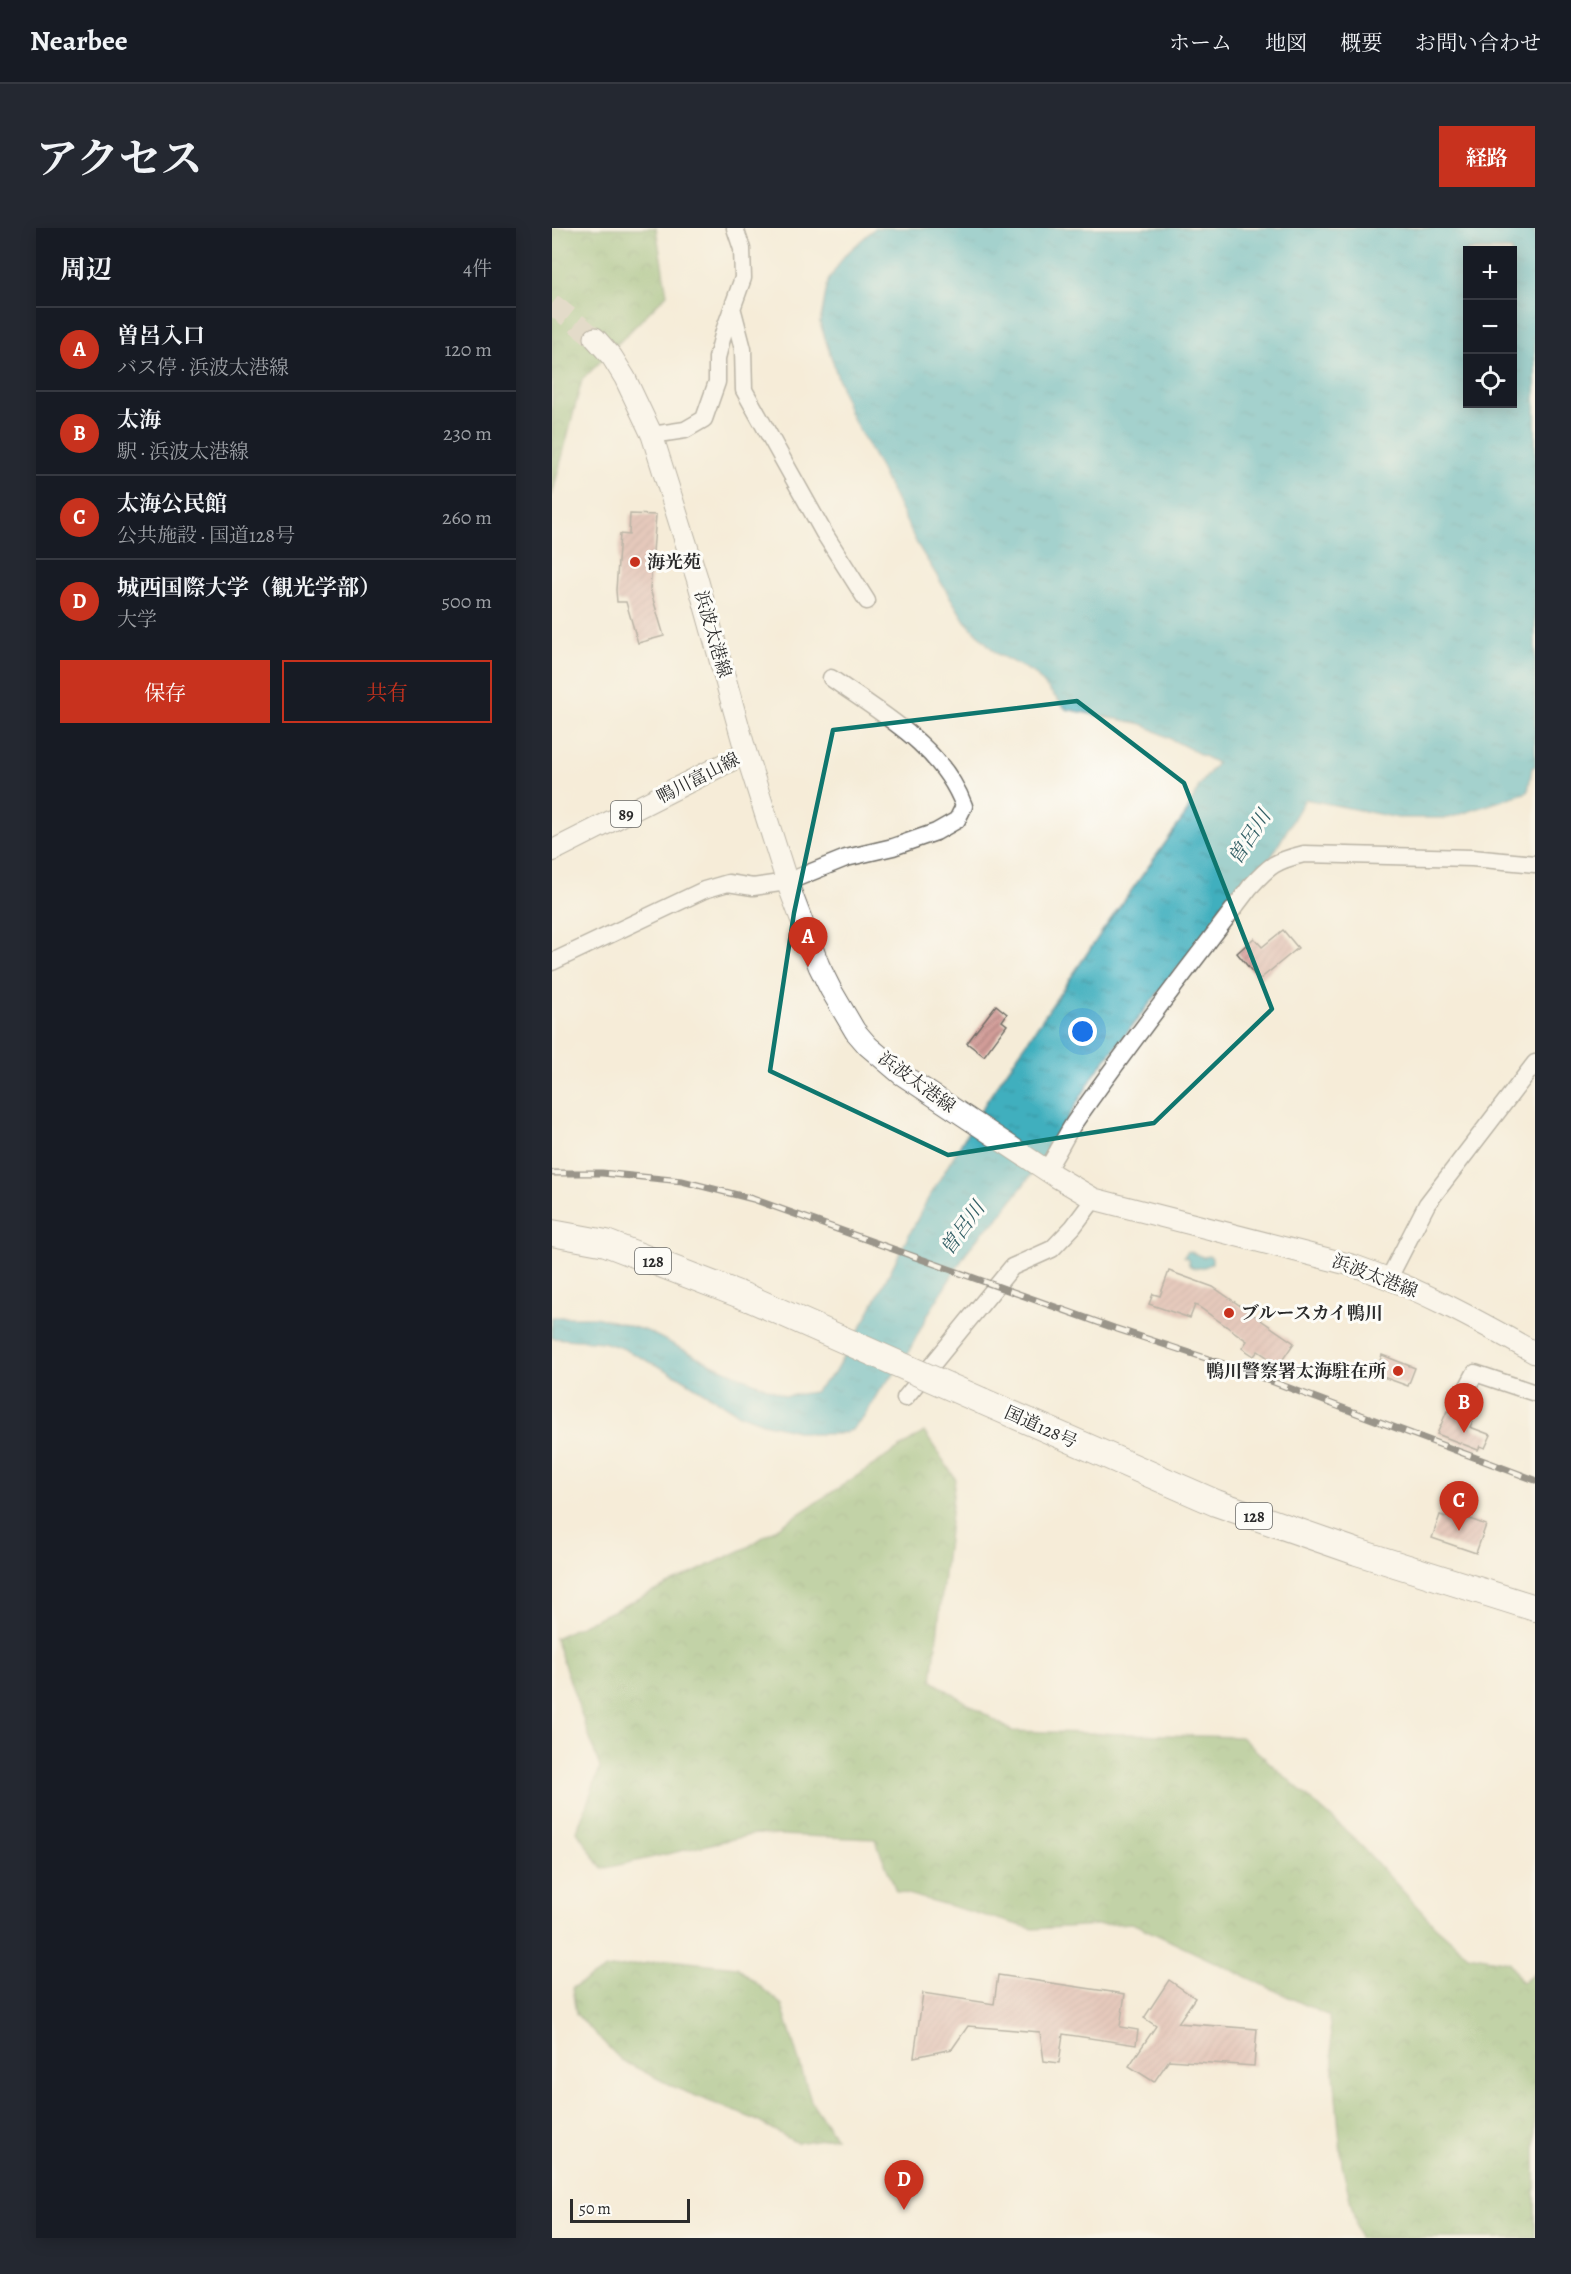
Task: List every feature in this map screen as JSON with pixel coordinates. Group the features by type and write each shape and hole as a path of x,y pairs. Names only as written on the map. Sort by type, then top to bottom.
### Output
{"highway":[{"name":"国道128号","path":"552,1233 606,1243 751,1299 1216,1503 1357,1552 1535,1608"}],"main road":[{"name":"浜波太港線","path":"595,338 612,357 625,378 652,435 698,578 747,753 787,882 823,974 855,1031 868,1046 901,1074 954,1110 1094,1199 1319,1256 1389,1278 1451,1307 1535,1353"},
{"name":"鴨川富山線","path":"552,851 747,753"}],"street":[{"path":"652,435 685,430 704,419 717,382 717,358 724,331 743,278 742,249 735,228"},
{"path":"733,311 743,349 744,390 824,533 867,601"},
{"path":"552,962 704,890 728,883 753,887 787,882 846,858 936,832 957,820 964,806 958,790 922,743 831,678"},
{"path":"1043,1168 1188,968 1268,867 1281,859 1304,854 1472,858 1535,864"},
{"path":"1389,1278 1427,1204 1535,1064"},
{"path":"905,1398 1012,1267 1052,1249 1073,1227 1094,1199"},
{"path":"1466,1390 1475,1373 1535,1393"}],"highlighted area":[{"path":"1077,701 1184,783 1272,1009 1154,1123 948,1155 770,1071 794,913 833,730"}],"green space":[{"path":"552,228 656,228 667,294 582,380 552,496"},
{"path":"924,1432 955,1478 932,1681 1012,1731 1241,1737 1355,1839 1434,1925 1468,1955 1509,1962 1522,1983 1535,1973 1535,2238 1359,2238 1342,2165 1329,2016 1132,1923 1033,1929 896,1891 875,1839 755,1834 602,1869 577,1831 600,1768 555,1638 748,1547"},
{"path":"669,1960 737,1967 782,2005 811,2101 835,2137 797,2143 754,2119 676,2088 621,2060 576,2014 572,1988 606,1969"}],"water":[{"name":"曽呂川","path":"875,228 1535,228 1535,766 1532,768 1528,792 1449,818 1398,818 1305,799 1272,856 1217,918 1096,1072 1046,1154 995,1222 968,1250 930,1311 909,1351 892,1377 879,1391 864,1417 852,1430 838,1434 810,1434 763,1423 739,1414 678,1376 622,1348 603,1342 552,1338 552,1317 595,1317 616,1322 647,1331 714,1365 786,1396 814,1392 834,1373 865,1320 926,1202 988,1099 1101,933 1186,814 1199,786 1217,763 1142,724 1066,709 1034,673 997,654 965,621 917,544 880,468 849,412 820,323 828,281 844,256"},
{"path":"1188,1251 1203,1257 1209,1256 1212,1258 1212,1263 1201,1268 1192,1267 1184,1256"}],"building":[{"name":"海光苑","path":"630,514 656,515 650,589 664,636 638,643 626,602 617,602 616,590 620,534 629,535"},
{"path":"1283,930 1298,948 1259,980 1237,953 1254,938 1262,947"},
{"path":"996,1005 1007,1014 1002,1021 1007,1025 984,1056 967,1043"},
{"name":"ブルースカイ鴨川","path":"1169,1271 1213,1287 1294,1343 1279,1365 1258,1351 1254,1356 1242,1348 1247,1341 1195,1305 1190,1318 1149,1304 1153,1294 1160,1296"},
{"path":"1382,1355 1415,1368 1408,1386 1375,1374"},
{"path":"1447,1411 1473,1421 1470,1427 1491,1435 1485,1448 1480,1446 1478,1450 1437,1434"},
{"path":"1454,1513 1486,1525 1476,1553 1432,1538 1440,1515 1452,1519"},
{"path":"998,1975 1125,1994 1120,2027 1138,2030 1136,2045 1063,2034 1059,2063 1044,2061 1040,2032 968,2026 952,2049 914,2057 923,1993 994,2004"},
{"path":"1169,1980 1195,1998 1178,2023 1257,2029 1254,2066 1169,2060 1154,2082 1129,2066 1156,2026 1144,2018"}],"tunnel":[{"path":"552,304 595,338"}],"railway":[{"path":"552,1173 602,1173 682,1181 753,1199 1114,1328 1236,1368 1535,1480"}],"place":[{"name":"海光苑","path":"635,562"},
{"name":"曽呂入口","path":"808,967"},
{"name":"ブルースカイ鴨川","path":"1229,1313"},
{"name":"鴨川警察署太海駐在所","path":"1398,1371"},
{"name":"太海","path":"1464,1433"},
{"name":"太海公民館","path":"1459,1531"},
{"name":"城西国際大学（観光学部）","path":"904,2210"}]}
